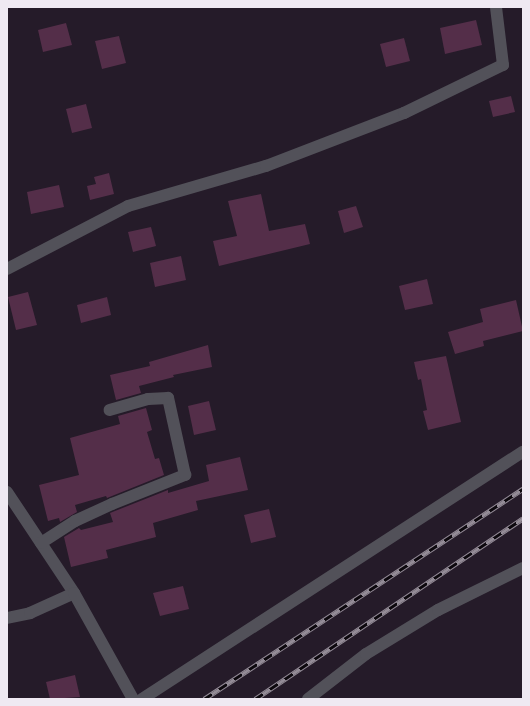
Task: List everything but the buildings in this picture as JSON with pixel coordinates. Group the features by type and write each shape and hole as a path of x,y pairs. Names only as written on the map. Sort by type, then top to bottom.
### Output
{"street":[{"path":"7,269 128,206 266,166 404,113 503,65 496,7"},
{"path":"41,543 75,521 185,475 168,398 148,399 110,410"},
{"path":"142,699 523,452"},
{"path":"7,492 74,593 133,699"},
{"path":"308,699 366,654 431,614 523,568"},
{"path":"7,618 30,613 74,593"}],"railway":[{"path":"204,699 523,489"},
{"path":"255,699 523,518"}]}
